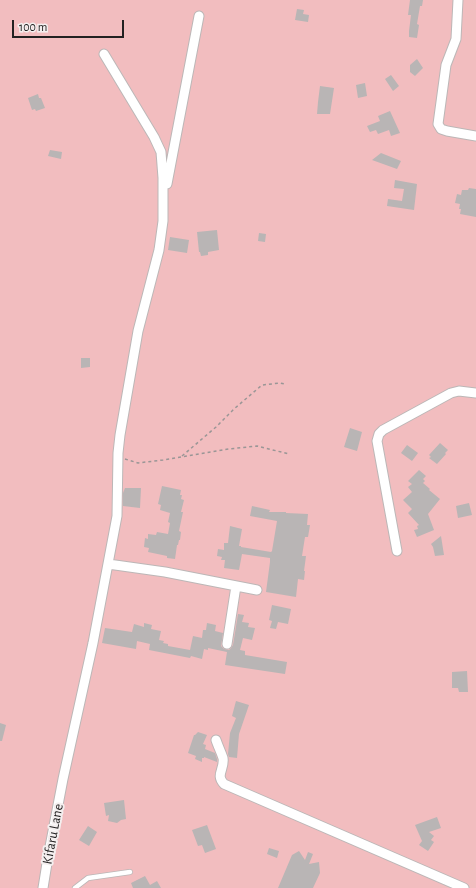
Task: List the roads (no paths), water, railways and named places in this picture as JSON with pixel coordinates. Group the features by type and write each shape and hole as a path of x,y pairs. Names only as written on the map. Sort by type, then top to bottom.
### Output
{"street":[{"path":"458,0 456,39 446,65 438,124 441,129 447,131 476,136"},
{"path":"163,203 199,16"},
{"path":"104,54 161,152 164,178 163,203"},
{"name":"Kifaru Lane","path":"43,888 64,779 94,643 117,516 120,435 138,331 159,250 163,222 163,203"},
{"path":"397,551 377,441 379,434 383,430 451,392 459,391 476,393"},
{"path":"108,564 165,572 257,590"},
{"path":"227,644 236,586"},
{"path":"216,740 223,758 220,781 224,784 464,888"}],"lane":[{"path":"75,888 88,878 130,872"}]}
